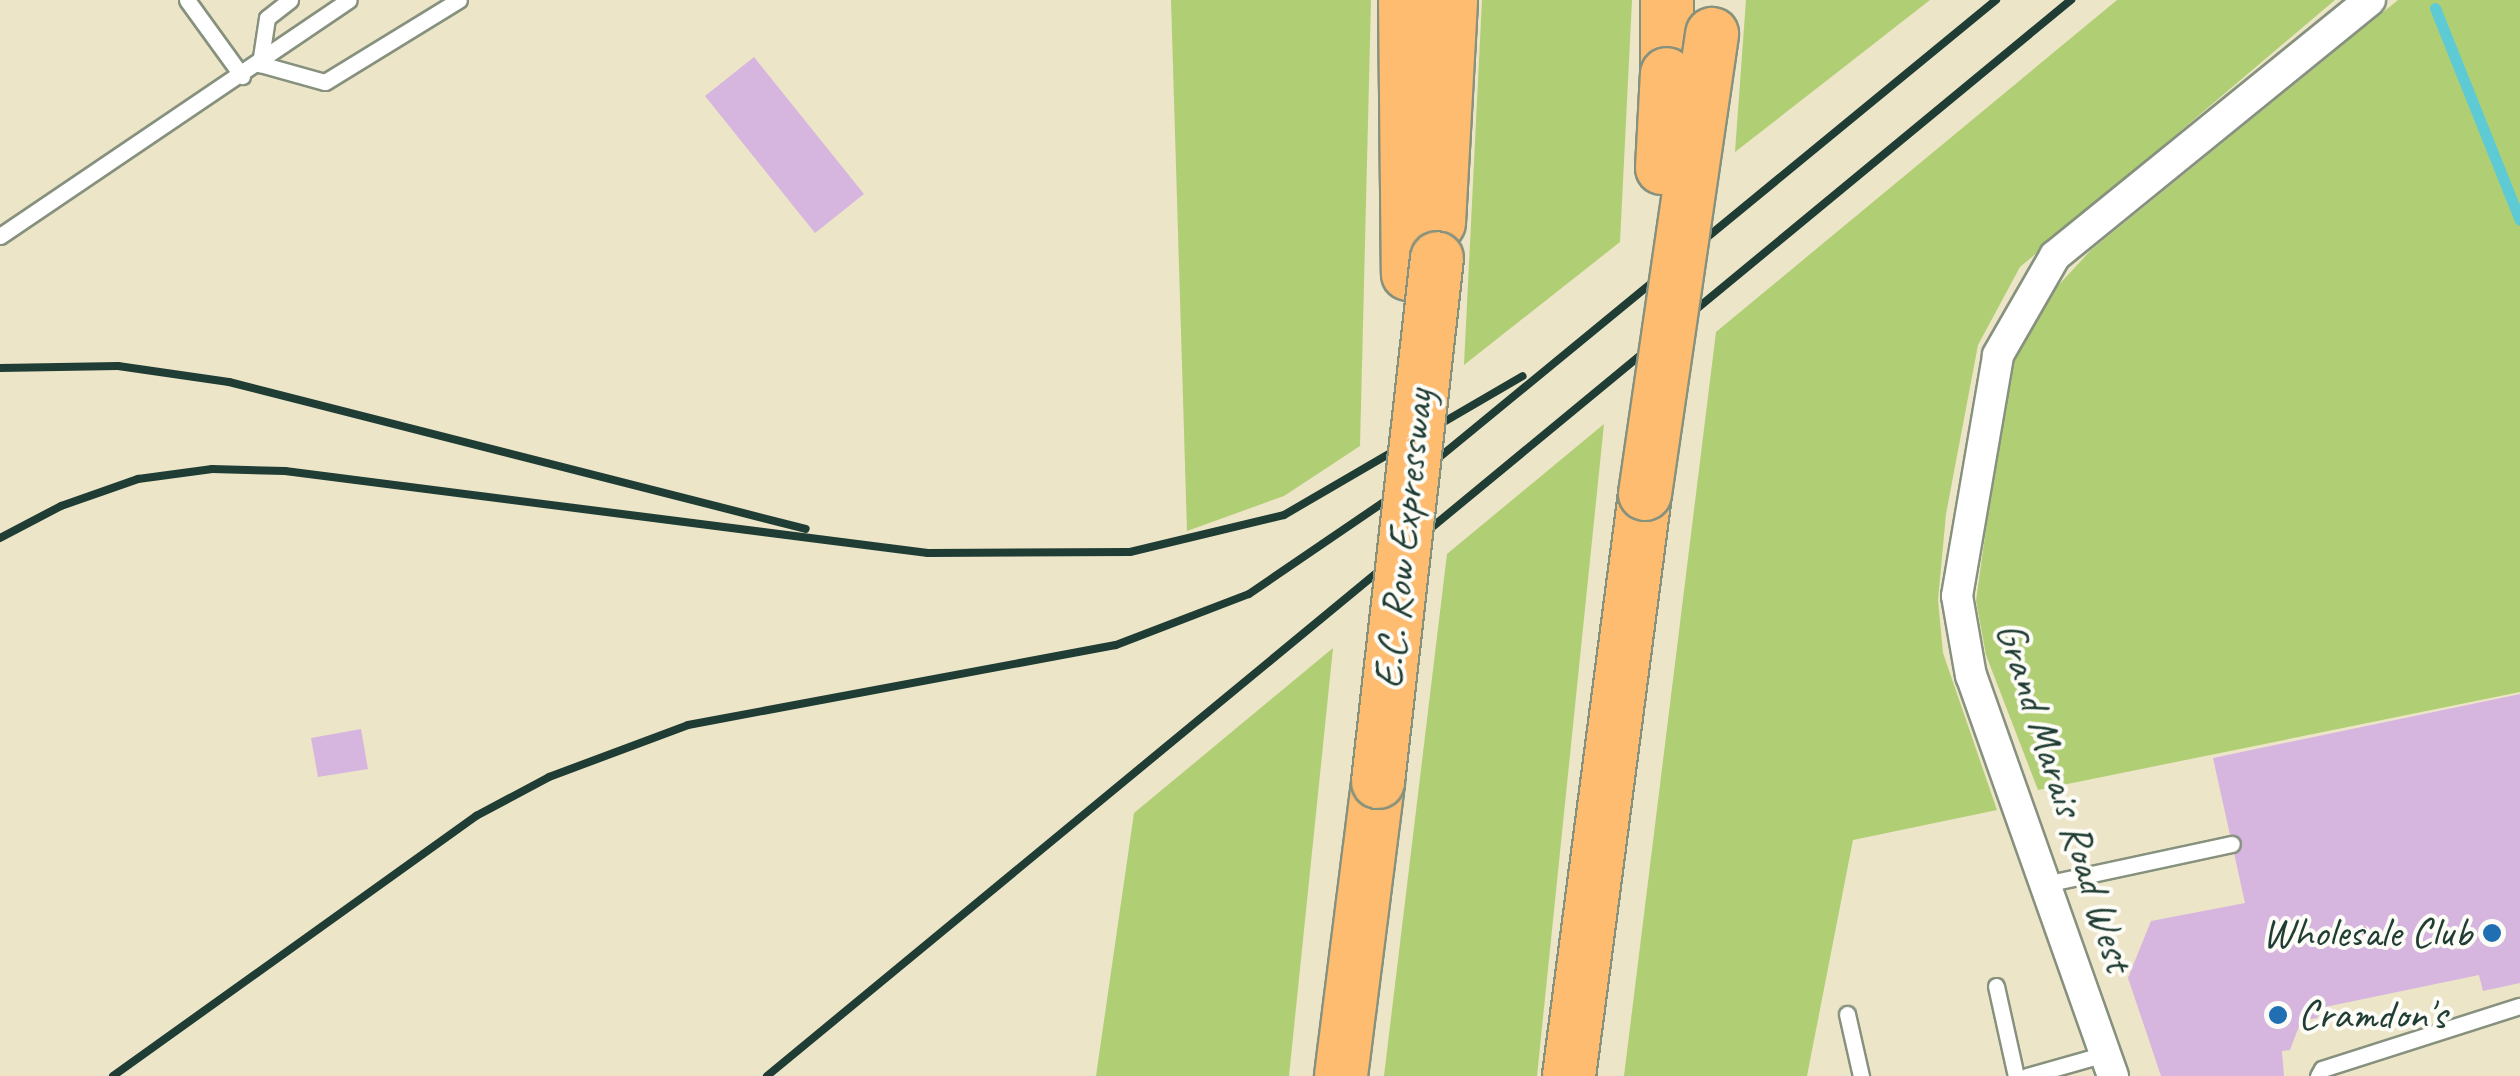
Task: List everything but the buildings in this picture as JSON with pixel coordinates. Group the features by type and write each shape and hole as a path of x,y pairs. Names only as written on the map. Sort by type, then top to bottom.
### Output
{"highway":[{"path":"1405,0 1422,266"},
{"name":"E.C. Row Expressway","path":"1341,1076 1378,782 1410,467 1422,266 1451,0"},
{"path":"1645,494 1667,74 1667,0"},
{"path":"1569,1076 1645,494 1714,17"}],"street":[{"name":"Grand Marais Road West","path":"2109,1065 1971,676 1956,596 1998,355 2055,256 2370,0"}],"lane":[{"path":"188,0 242,76"},
{"path":"260,64 266,18 290,0"},
{"path":"0,236 260,64 349,0"},
{"path":"260,64 325,82 459,0"},
{"path":"2045,884 2232,844"},
{"path":"1996,986 2016,1076"},
{"path":"2318,1076 2322,1069 2520,1006"},
{"path":"1847,1014 1861,1076"},
{"path":"2027,1076 2109,1065"}],"green space":[{"path":"1171,0 1371,0 1360,446 1284,496 1187,531"},
{"path":"1482,0 1632,0 1620,242 1464,365"},
{"path":"1746,0 1930,0 1735,152"},
{"path":"2117,0 2335,0 2020,267 1978,345 1946,514 1938,600 1943,653 1997,810 1853,840 1807,1076 1624,1076 1716,332"},
{"path":"2398,0 2520,0 2520,692 2038,790 1986,655 1976,601 2008,369 2042,303 2091,250"},
{"path":"1604,424 1537,1076 1384,1076 1447,554"},
{"path":"1333,648 1289,1076 1096,1076 1134,813"}],"waterway":[{"path":"2435,8 2520,220"}],"railway":[{"path":"113,1076 476,816 549,777 688,725 1116,645 1249,594 1391,497 1996,0"},
{"path":"767,1076 2071,0"},
{"path":"0,368 118,366 229,382 806,529"},
{"path":"0,538 61,506 138,479 212,469 285,471 928,553 1130,552 1284,515 1523,376"}],"place":[{"name":"Wholesale Club","path":"2492,933"},
{"name":"Cramdon's","path":"2278,1015"}]}
